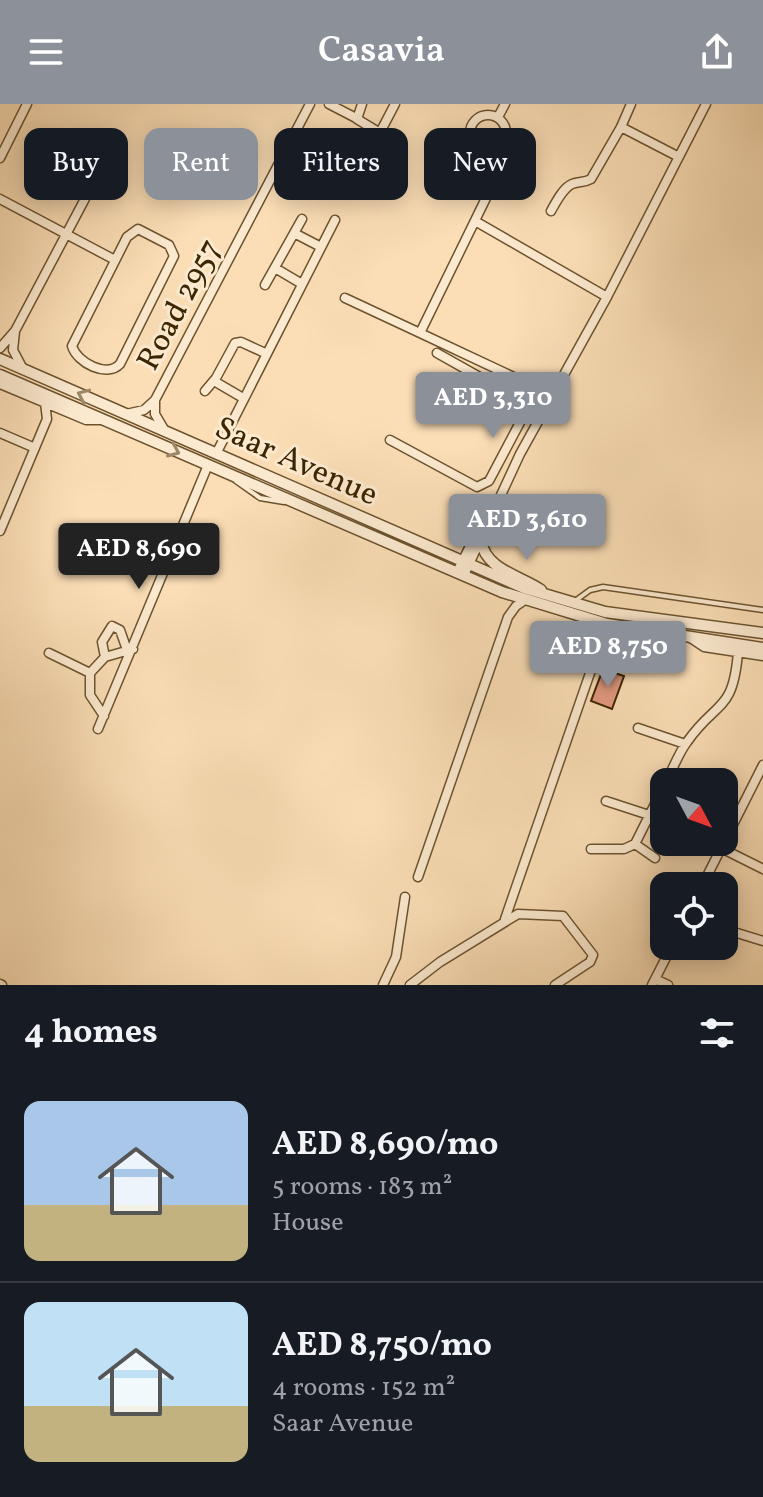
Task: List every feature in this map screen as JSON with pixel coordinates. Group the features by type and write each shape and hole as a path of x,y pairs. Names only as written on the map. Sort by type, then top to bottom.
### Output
{"street":[{"path":"0,158 27,104"},
{"name":"Road 2957","path":"125,414 144,410 155,400 310,104"},
{"path":"329,104 372,128"},
{"path":"356,118 362,104"},
{"path":"383,128 395,104"},
{"path":"498,117 505,104"},
{"path":"551,211 573,183 591,179 631,104"},
{"path":"460,574 520,454 607,297 706,104"},
{"path":"470,128 484,116 498,117"},
{"path":"498,117 504,128"},
{"path":"621,127 679,157"},
{"path":"0,199 115,260"},
{"path":"0,348 15,331 85,200"},
{"path":"420,333 483,200"},
{"path":"265,285 302,219"},
{"path":"217,452 335,220"},
{"path":"475,221 607,297"},
{"path":"138,229 169,245 174,256 120,364 116,369 104,371 77,356 72,346 115,260 130,233 138,229"},
{"path":"294,233 321,247"},
{"path":"275,268 302,284"},
{"path":"345,298 518,379"},
{"path":"15,331 13,350 23,369"},
{"path":"205,391 237,341 265,353"},
{"path":"390,440 481,487 489,481 525,413 524,402 437,353"},
{"name":"Saar Avenue","path":"0,359 548,596 626,616 763,633"},
{"name":"Saar Avenue","path":"0,375 502,592 586,620 763,648"},
{"path":"214,381 243,398"},
{"path":"0,384 86,420 102,420"},
{"name":"Road 2957","path":"155,400 155,414 165,431"},
{"path":"0,531 47,419 45,403"},
{"path":"47,419 63,410"},
{"path":"0,433 35,448"},
{"path":"507,447 520,454"},
{"path":"98,729 208,465"},
{"path":"466,561 481,541 487,524"},
{"path":"481,541 484,553 492,563 529,582 548,596"},
{"path":"502,592 508,617"},
{"path":"418,877 508,617 525,600"},
{"path":"586,620 596,631 599,647"},
{"path":"105,657 102,642 112,626 120,630 130,650"},
{"path":"505,919 599,647 617,626"},
{"path":"688,637 700,646 763,656"},
{"path":"104,716 90,695 90,673 105,657 130,650"},
{"path":"673,768 685,744 730,696 735,683 738,652"},
{"path":"49,653 90,673"},
{"path":"638,728 685,744"},
{"path":"738,814 763,765"},
{"path":"591,849 624,849 635,844 649,815 606,801"},
{"path":"635,844 655,858"},
{"path":"737,856 763,869"},
{"path":"383,985 396,957 405,897"},
{"path":"410,985 505,919 518,914 558,915 567,919 593,959 555,985"},
{"path":"738,933 763,941"},
{"path":"665,960 653,982 668,985"}],"lane":[{"path":"573,604 590,590 603,587 763,610"}],"building":[{"path":"603,669 624,676 612,709 591,701"}]}
